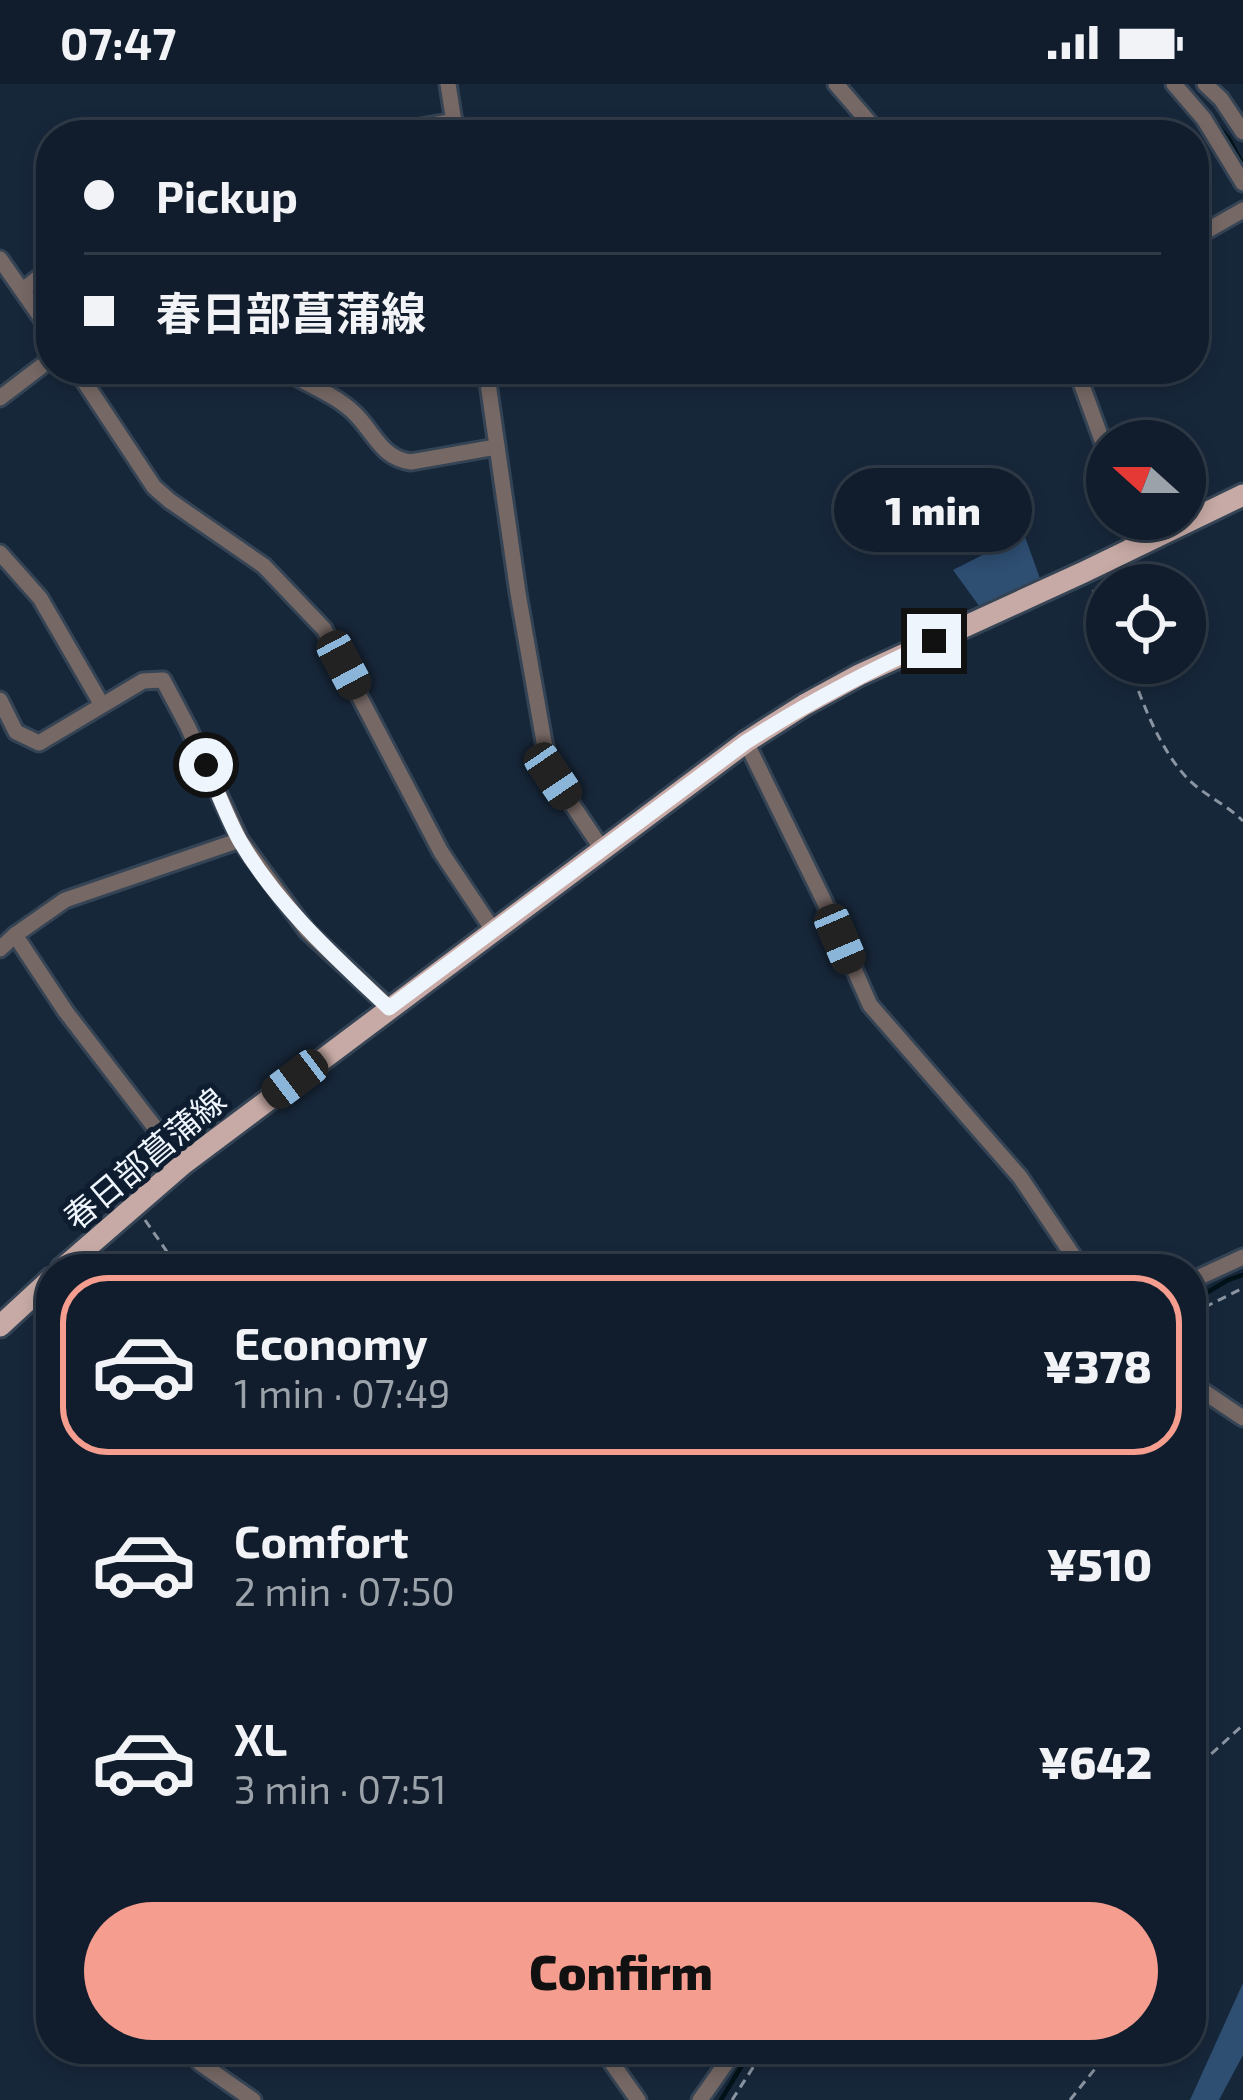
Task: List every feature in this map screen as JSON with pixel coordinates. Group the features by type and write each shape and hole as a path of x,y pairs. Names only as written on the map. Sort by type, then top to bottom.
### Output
{"main road":[{"name":"春日部菖蒲線","path":"79,1254 183,1164 746,742 859,675 1243,495"},
{"path":"0,1326 36,1294"}],"street":[{"path":"448,84 455,120"},
{"path":"836,84 867,120"},
{"path":"1174,84 1205,120"},
{"path":"1205,84 1243,132"},
{"path":"1209,127 1243,183"},
{"path":"1209,229 1243,210"},
{"path":"0,259 36,310"},
{"path":"23,290 36,280"},
{"path":"0,398 36,370"},
{"path":"86,384 154,487 264,566 325,629 441,852 493,930"},
{"path":"311,384 340,400 383,450 400,460 496,447"},
{"path":"488,384 544,742 553,776 602,849"},
{"path":"1081,384 1095,420"},
{"path":"1132,540 1134,547"},
{"path":"0,553 40,598 102,705"},
{"path":"0,700 16,731 39,743 143,681 163,680 240,840 307,931 389,1008"},
{"path":"746,742 870,1005 1020,1178 1072,1254"},
{"path":"0,950 65,900 240,840"},
{"path":"15,935 66,1012 183,1164"},
{"path":"1206,1274 1243,1257"},
{"path":"1206,1392 1243,1418"},
{"path":"201,2064 253,2100"},
{"path":"613,2064 638,2100"},
{"path":"700,2100 725,2064"}],"path":[{"path":"1084,572 1086,576"},
{"path":"1136,684 1174,763 1193,784 1243,821"},
{"path":"134,1204 169,1254"},
{"path":"1206,1306 1243,1288"},
{"path":"1206,1759 1243,1725"},
{"path":"732,2100 755,2064"},
{"path":"1070,2100 1099,2064"}],"shaded area":[{"path":"1024,534 1042,584 982,610 953,570"},
{"path":"1243,1983 1243,2055 1219,2100 1190,2100"}],"waterway":[{"path":"1213,120 1243,165"},
{"path":"1206,1293 1243,1275"},
{"path":"721,2100 743,2064"}],"route":[{"path":"206,765 240,840 269,883 307,931 389,1008 746,742 859,675 934,641"}]}
